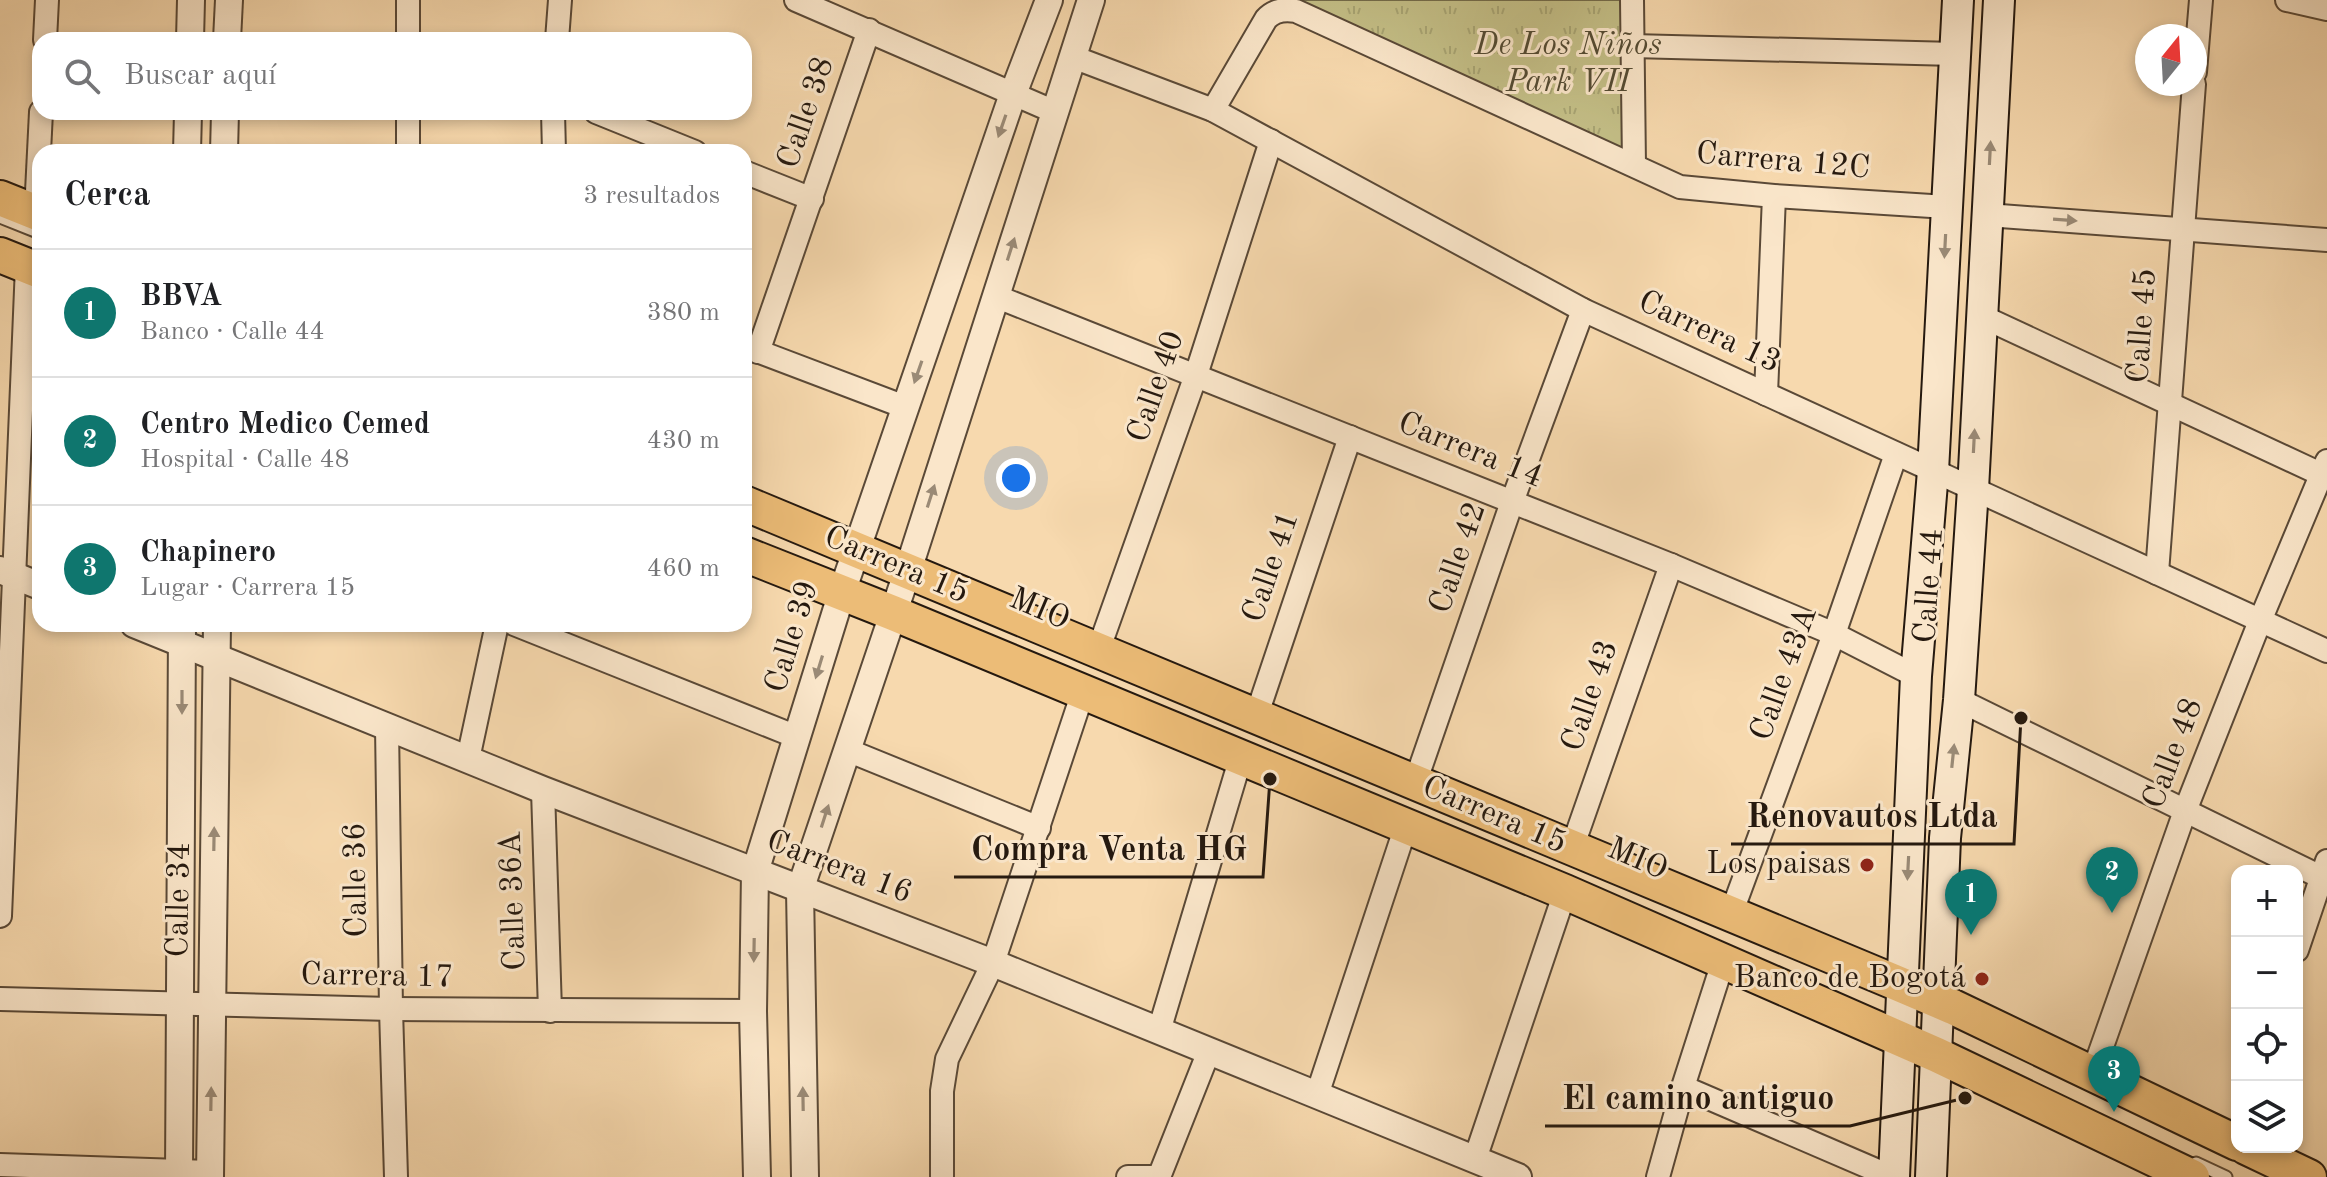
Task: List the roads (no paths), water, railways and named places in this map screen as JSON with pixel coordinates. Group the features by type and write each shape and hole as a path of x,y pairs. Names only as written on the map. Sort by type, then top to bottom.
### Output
{"main road":[{"name":"Calle 44","path":"1931,1177 1920,1020 1916,676 1933,471 1958,0"},
{"name":"Calle 44","path":"1893,1177 1920,1020 1945,838 1959,700 1999,0"},
{"path":"0,198 32,216"},
{"name":"Carrera 15","path":"752,508 848,574 897,592 1083,692 1565,892 1723,962 1920,1020 2093,1085 2231,1142"},
{"name":"Carrera 15","path":"752,556 848,574 897,592 1098,651 1731,914 2188,1167"},
{"name":"Carrera 15","path":"2255,1153 2309,1177"}],"street":[{"path":"45,32 47,0"},
{"path":"190,32 191,0"},
{"path":"227,32 229,0"},
{"path":"408,0 408,32"},
{"path":"558,32 560,0"},
{"path":"796,0 1055,112"},
{"name":"Calle 39","path":"757,1177 753,1011 755,872 848,574 1013,94 1049,0"},
{"path":"805,1177 800,890 1091,0"},
{"path":"1632,0 1634,165"},
{"path":"2199,24 2201,0"},
{"path":"2287,0 2327,9"},
{"name":"Carrera 12C","path":"1213,110 1270,15 1281,10 1296,11 1680,187 1947,207"},
{"name":"Calle 38","path":"752,347 812,199 869,30"},
{"path":"1632,46 1955,54"},
{"name":"Carrera 13","path":"1073,57 1213,110 1583,310 2327,651"},
{"name":"Calle 45","path":"2157,573 2193,96"},
{"path":"40,144 41,120"},
{"path":"187,144 188,120"},
{"path":"224,144 225,120"},
{"path":"408,120 408,144"},
{"path":"553,120 554,144"},
{"path":"616,120 675,144"},
{"name":"Calle 40","path":"1098,651 1196,375 1271,141"},
{"path":"752,175 812,199"},
{"path":"1766,394 1774,196"},
{"path":"1987,215 2327,240"},
{"path":"0,916 6,572 32,332 22,264"},
{"name":"Carrera 14","path":"995,296 1671,565 1834,634 1916,676"},
{"name":"Calle 42","path":"1415,783 1512,502 1583,310"},
{"path":"1981,316 2169,404 2325,471"},
{"path":"752,349 905,407"},
{"name":"Calle 41","path":"1256,717 1350,437"},
{"name":"Calle 43A","path":"1731,914 1834,634 1896,454"},
{"name":"Calle 48","path":"2093,1085 2185,811 2260,621 2325,471"},
{"name":"Calle 43","path":"1572,848 1671,565"},
{"path":"6,572 32,583"},
{"name":"Calle 34","path":"210,1175 217,632"},
{"path":"468,759 495,632"},
{"path":"534,632 797,737"},
{"name":"Carrera 16","path":"182,634 217,658 543,790 993,963 1518,1177"},
{"name":"Calle 34","path":"179,1174 182,634"},
{"path":"942,1177 942,1091 947,1059 993,963 1083,692"},
{"path":"1959,700 2185,811 2325,873 2302,937"},
{"name":"Calle 36","path":"387,726 396,1177"},
{"path":"847,750 1039,828"},
{"path":"1159,1031 1241,757"},
{"name":"Calle 36A","path":"543,790 550,1011"},
{"path":"1317,1095 1406,826"},
{"path":"1475,1159 1565,892"},
{"path":"1658,1177 1723,962"},
{"name":"Carrera 17","path":"0,999 391,1009 753,1011"},
{"path":"1128,1177 1159,1177 1209,1051"},
{"path":"1683,1087 1893,1177"},
{"path":"0,1165 210,1175"}],"lane":[{"path":"0,217 32,219"},
{"path":"786,534 848,574"},
{"name":"MIO","path":"897,592 1687,909"},
{"name":"MIO","path":"897,592 1831,995"},
{"path":"2188,1167 2226,1177"}],"place":[{"name":"Renovautos Ltda","path":"2021,718"},
{"name":"Compra Venta HG","path":"1270,779"},
{"name":"Los paisas","path":"1867,865"},
{"name":"Centro Medico Cemed","path":"2112,913"},
{"name":"BBVA","path":"1971,935"},
{"name":"Banco de Bogotá","path":"1982,979"},
{"name":"El camino antiguo","path":"1965,1098"},
{"name":"Chapinero","path":"2114,1112"}],"park label":[{"name":"De Los Niños Park VII","path":"1568,64"}]}
